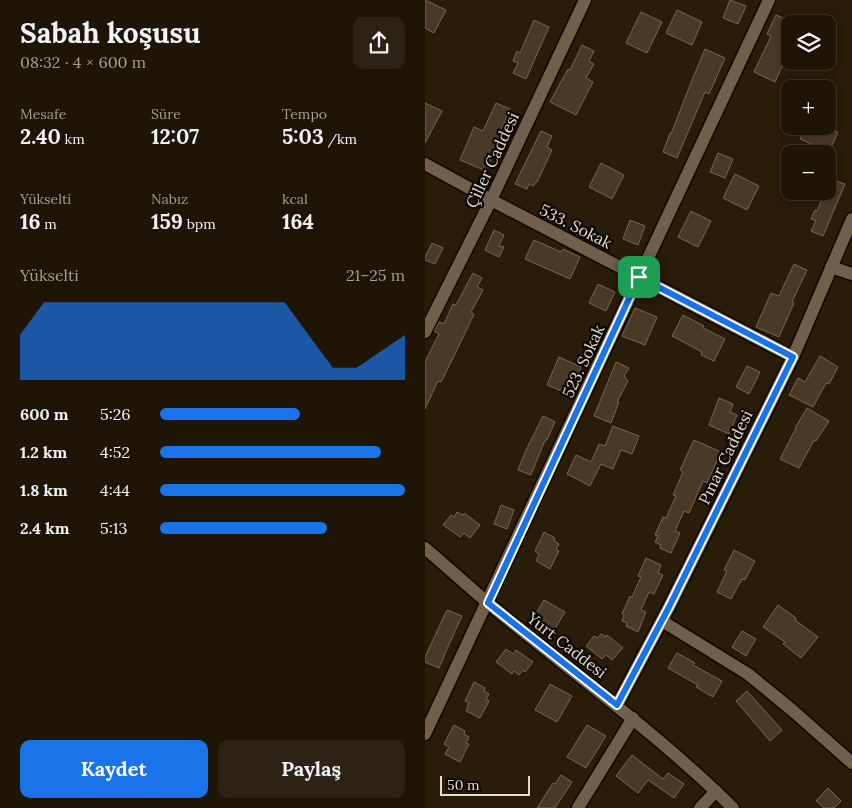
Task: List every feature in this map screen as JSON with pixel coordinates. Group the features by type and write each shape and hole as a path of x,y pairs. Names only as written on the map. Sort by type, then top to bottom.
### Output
{"street":[{"name":"Çiller Caddesi","path":"425,332 491,200 585,0"},
{"name":"523. Sokak","path":"425,734 769,0"},
{"name":"533. Sokak","path":"425,164 793,357"},
{"name":"Pınar Caddesi","path":"617,705 662,621 793,357 852,219"},
{"path":"831,267 852,274"},
{"name":"Yurt Caddesi","path":"425,548 488,603 633,718 717,791 733,808"},
{"path":"662,621 748,674 852,763"},
{"path":"578,808 633,718"},
{"path":"700,808 717,791"}],"building":[{"path":"425,0 446,10 434,33 425,28"},
{"path":"730,0 746,6 738,24 723,18"},
{"path":"677,10 702,22 692,45 666,33"},
{"path":"641,12 662,22 647,53 626,43"},
{"path":"776,15 781,17 781,69 775,82 754,72 771,36 767,34"},
{"path":"534,20 549,27 526,79 513,73 518,63 513,61 517,51 520,53"},
{"path":"582,45 594,51 589,61 594,64 586,78 593,82 576,115 550,102 568,69 570,70"},
{"path":"705,49 725,58 709,94 705,92 677,158 663,152"},
{"path":"425,103 442,111 425,143"},
{"path":"496,103 510,109 486,171 460,160 474,127 483,131"},
{"path":"541,131 552,136 547,147 552,150 537,182 533,186 529,184 527,189 515,184"},
{"path":"836,131 838,132 832,145 813,145 800,139 802,135 836,135"},
{"path":"718,153 733,159 725,178 710,172"},
{"path":"601,163 624,175 612,199 589,187"},
{"path":"735,174 759,186 747,210 723,198"},
{"path":"836,181 845,184 823,236 811,231 816,221 811,219 815,210 817,211 821,200 836,200"},
{"path":"691,211 711,221 698,247 678,237"},
{"path":"630,220 645,226 638,245 623,239"},
{"path":"494,230 504,235 499,246 504,247 499,257 485,250"},
{"path":"534,240 561,252 563,249 580,257 570,279 525,259"},
{"path":"432,243 443,248 435,264 425,260"},
{"path":"794,264 807,270 792,302 794,303 779,337 756,327 771,293 779,296"},
{"path":"473,273 482,278 477,287 483,290 471,312 474,314 456,352 441,382 438,381 425,409 425,362 439,334 434,331 439,322 444,324 453,304 456,305"},
{"path":"598,284 615,292 606,311 589,303"},
{"path":"635,308 657,317 645,345 622,336"},
{"path":"683,315 725,339 714,361 701,355 702,352 672,336"},
{"path":"820,356 838,367 829,384 826,383 813,407 789,395 798,378 805,382"},
{"path":"559,357 581,367 569,394 547,385"},
{"path":"616,362 629,368 624,376 628,381 617,402 619,402 611,423 594,416"},
{"path":"747,366 760,372 749,394 736,387"},
{"path":"719,398 733,404 730,412 737,415 729,434 709,425"},
{"path":"807,408 829,421 816,441 814,440 799,468 780,459"},
{"path":"543,416 555,422 547,440 545,440 531,475 518,470"},
{"path":"613,426 639,436 632,454 621,450 613,469 601,464 590,486 567,474 576,455 591,462 599,444 605,446"},
{"path":"694,440 721,452 707,483 703,481 689,513 684,511 675,531 680,533 671,553 660,548 661,545 655,542 658,536 655,535 663,517 666,518 676,496 673,495 683,472 680,470"},
{"path":"501,505 514,510 507,529 494,524"},
{"path":"457,512 463,515 464,513 480,525 470,538 464,533 460,537 443,525 451,515 454,517"},
{"path":"544,532 555,538 554,541 559,544 556,550 559,551 550,569 536,561 539,554 535,551"},
{"path":"734,550 755,561 745,580 742,579 731,599 717,592 727,571 724,570"},
{"path":"646,558 661,565 658,573 663,575 654,594 649,592 641,610 646,612 638,632 626,626 627,623 622,621 624,615 622,614 641,577 638,576"},
{"path":"544,600 565,612 553,632 532,620"},
{"path":"778,605 818,637 801,658 783,644 785,642 763,627"},
{"path":"447,610 462,616 439,668 425,662 425,657"},
{"path":"742,631 756,639 746,656 732,647"},
{"path":"601,634 606,637 607,635 623,648 612,660 606,655 602,659 586,646 594,636 597,638"},
{"path":"506,649 513,654 516,650 533,662 525,672 523,670 519,675 514,671 512,674 496,662"},
{"path":"677,653 695,663 693,665 722,681 713,697 696,687 698,685 668,668"},
{"path":"474,682 485,688 484,691 489,694 486,699 489,701 480,718 466,711 469,703 465,701"},
{"path":"550,684 572,696 557,722 535,710"},
{"path":"747,691 782,730 770,741 736,701"},
{"path":"454,725 465,731 464,734 469,737 466,743 469,744 460,762 445,754 449,747 444,744"},
{"path":"587,725 606,736 586,768 567,757"},
{"path":"632,755 663,779 668,773 684,784 674,798 648,780 638,793 616,776"},
{"path":"561,775 572,782 555,808 537,808 553,783 555,784"},
{"path":"828,788 841,801 834,808 824,808 816,801"}],"route":[{"path":"639,277 793,357 669,607 617,705 488,603 639,277"}]}
